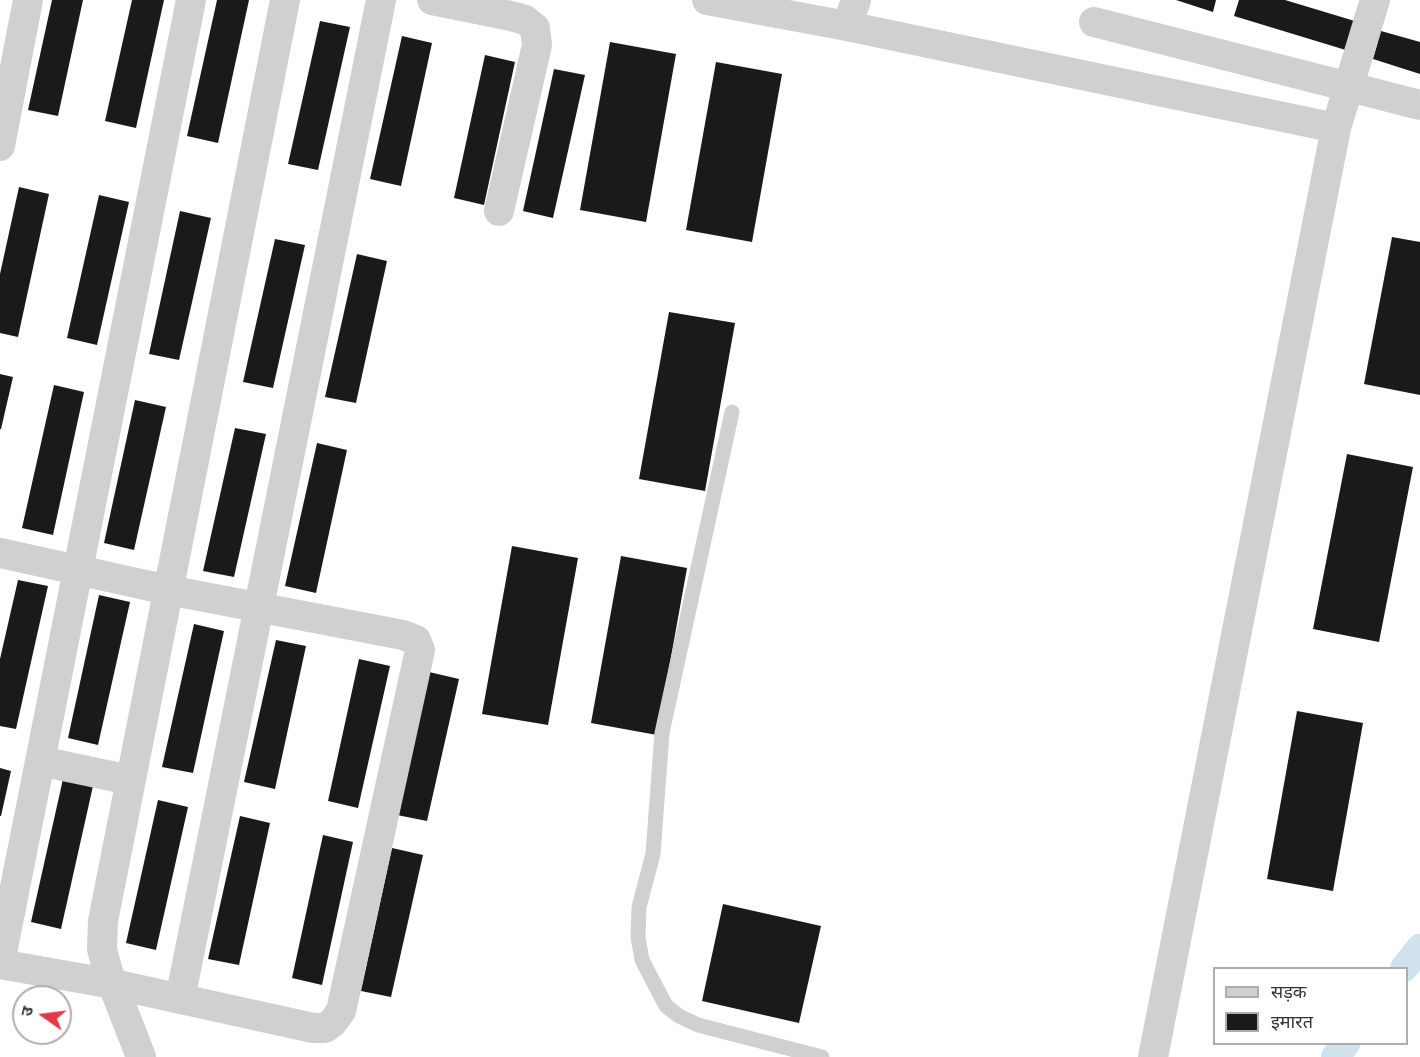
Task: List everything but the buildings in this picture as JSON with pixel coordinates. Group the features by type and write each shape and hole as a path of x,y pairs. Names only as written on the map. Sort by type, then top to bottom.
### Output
{"street":[{"path":"0,146 28,0"},
{"path":"0,553 78,570 168,590 392,633 416,640 420,650 419,663 341,1011 333,1023 324,1028 313,1028 113,984 0,964 40,761 78,570 191,0"},
{"path":"141,1057 102,949 103,921 285,0"},
{"path":"180,999 381,0"},
{"path":"432,0 511,16 525,20 535,28 537,45 499,211"},
{"path":"707,0 851,13 1336,128"},
{"path":"1153,1057 1336,128 1375,0"},
{"path":"1094,22 1420,105"},
{"path":"40,761 130,780"}],"lane":[{"path":"732,412 662,733 653,854 639,908 638,937 642,960 666,1006 680,1016 698,1025 822,1057"}],"waterway":[{"path":"1405,967 1420,948"},
{"path":"1335,1057 1345,1045"}]}
